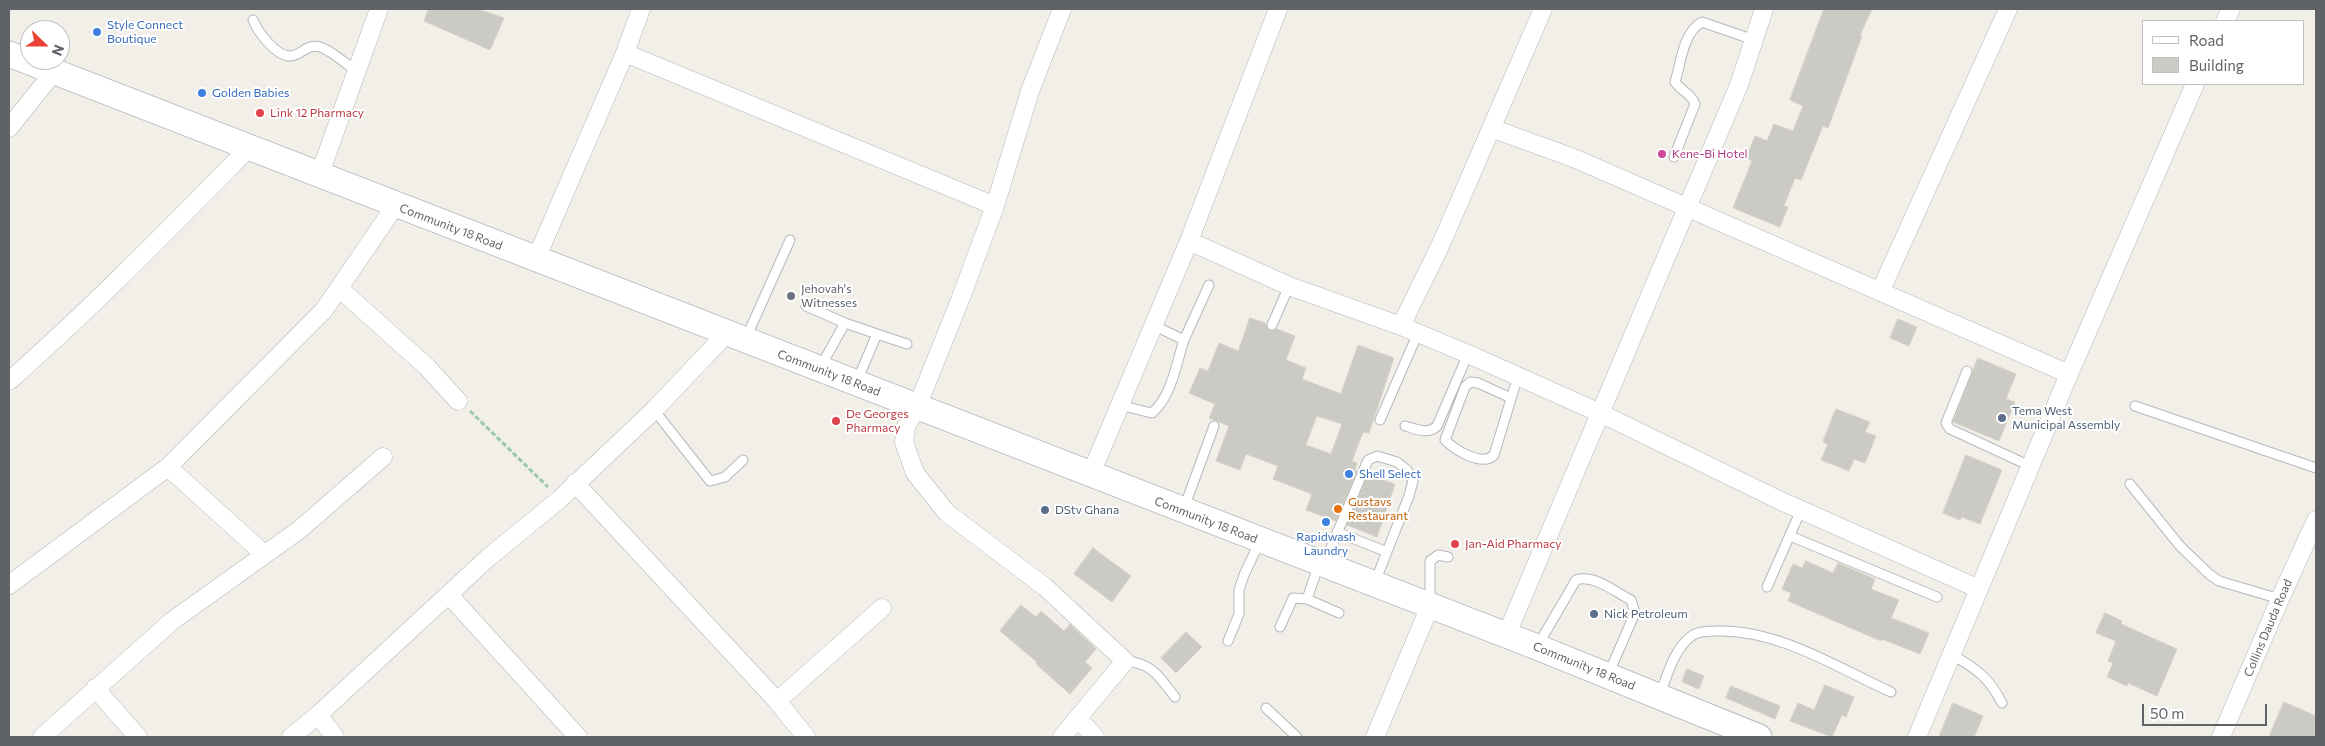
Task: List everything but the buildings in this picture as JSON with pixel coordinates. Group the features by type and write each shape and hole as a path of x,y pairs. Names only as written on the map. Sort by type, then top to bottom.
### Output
{"main road":[{"name":"Community 18 Road","path":"9,54 395,206 856,383 1090,476 1537,647 1759,737"}],"street":[{"path":"319,176 379,9"},
{"path":"536,260 625,53 641,9"},
{"path":"1062,9 1030,91 996,206 960,300 906,427 904,442 915,473 948,513 1044,588 1125,661 1062,737"},
{"path":"1090,476 1189,242 1278,9"},
{"path":"1401,326 1441,244 1543,9"},
{"path":"1506,636 1686,206 1739,85 1764,9"},
{"path":"1880,292 2008,9"},
{"path":"625,53 996,206"},
{"path":"9,128 53,72"},
{"path":"1917,737 2069,374 2195,85"},
{"path":"1491,128 1576,159 2069,374"},
{"path":"9,381 44,350 154,244 249,148"},
{"path":"9,584 168,467 324,310 340,290 395,206"},
{"path":"1189,242 1289,286 1401,326 1468,354 1600,413 1801,510 1979,588"},
{"path":"340,290 427,367 458,401"},
{"path":"291,737 318,715 489,558 560,499 654,410 736,337"},
{"path":"42,737 172,621 300,530 383,457"},
{"path":"168,467 264,554"},
{"path":"575,483 778,701 806,737"},
{"name":"Collins Dauda Road","path":"2221,737 2316,520"},
{"path":"449,595 578,737"},
{"path":"1375,737 1430,606"},
{"path":"778,701 882,608"},
{"path":"95,688 138,737"},
{"path":"318,715 335,737"},
{"path":"1078,719 1095,737"}],"lane":[{"path":"253,20 259,34 284,54 294,56 308,47 321,48 356,70"},
{"path":"1674,157 1695,104 1693,99 1680,89 1676,82 1689,34 1695,26 1702,22 1754,40"},
{"path":"736,337 790,240"},
{"path":"1119,405 1152,412 1166,398 1184,340 1209,285"},
{"path":"1272,325 1289,286"},
{"path":"806,306 845,323 908,344"},
{"path":"820,369 845,323"},
{"path":"1154,325 1184,340"},
{"path":"1380,420 1418,333"},
{"path":"856,383 877,334"},
{"path":"1405,426 1425,431 1433,430 1437,426 1468,354"},
{"path":"1967,371 1946,423 1950,429 2030,466"},
{"path":"1512,398 1478,383 1470,382 1465,387 1445,440 1450,446 1472,457 1483,460 1494,455 1512,398 1518,376"},
{"path":"2134,406 2316,468"},
{"path":"654,410 710,480 725,477 743,460"},
{"path":"1182,511 1214,426"},
{"path":"1306,599 1368,460 1377,456 1397,462 1407,470 1413,482 1374,584"},
{"path":"2130,484 2180,546 2209,574 2219,581 2280,599"},
{"path":"1768,587 1801,510"},
{"path":"1337,532 1387,552"},
{"path":"1790,536 1937,597"},
{"path":"1228,641 1239,614 1240,590 1244,575 1260,541"},
{"path":"1430,606 1430,561 1438,555 1448,557"},
{"path":"1537,647 1576,580 1585,577 1594,580 1631,600 1635,613 1608,676"},
{"path":"1280,627 1292,598 1306,599 1339,613"},
{"path":"1659,697 1680,647 1694,634 1729,631 1760,634 1815,656 1891,692"},
{"path":"1951,654 1979,671 1993,685 2002,703"},
{"path":"1125,661 1139,663 1153,669 1175,697"},
{"path":"1266,708 1297,737"}],"path":[{"path":"458,401 560,499"}],"place":[{"name":"Style Connect Boutique","path":"97,32"},
{"name":"Golden Babies","path":"202,93"},
{"name":"Link 12 Pharmacy","path":"260,113"},
{"name":"Kene-Bi Hotel","path":"1662,154"},
{"name":"Jehovah's Witnesses","path":"791,296"},
{"name":"Tema West Municipal Assembly","path":"2002,418"},
{"name":"De Georges Pharmacy","path":"836,421"},
{"name":"Shell Select","path":"1349,474"},
{"name":"Gustavs Restaurant","path":"1338,509"},
{"name":"DStv Ghana","path":"1045,510"},
{"name":"Rapidwash Laundry","path":"1326,522"},
{"name":"Jan-Aid Pharmacy","path":"1455,544"},
{"name":"Nick Petroleum","path":"1594,614"}]}
